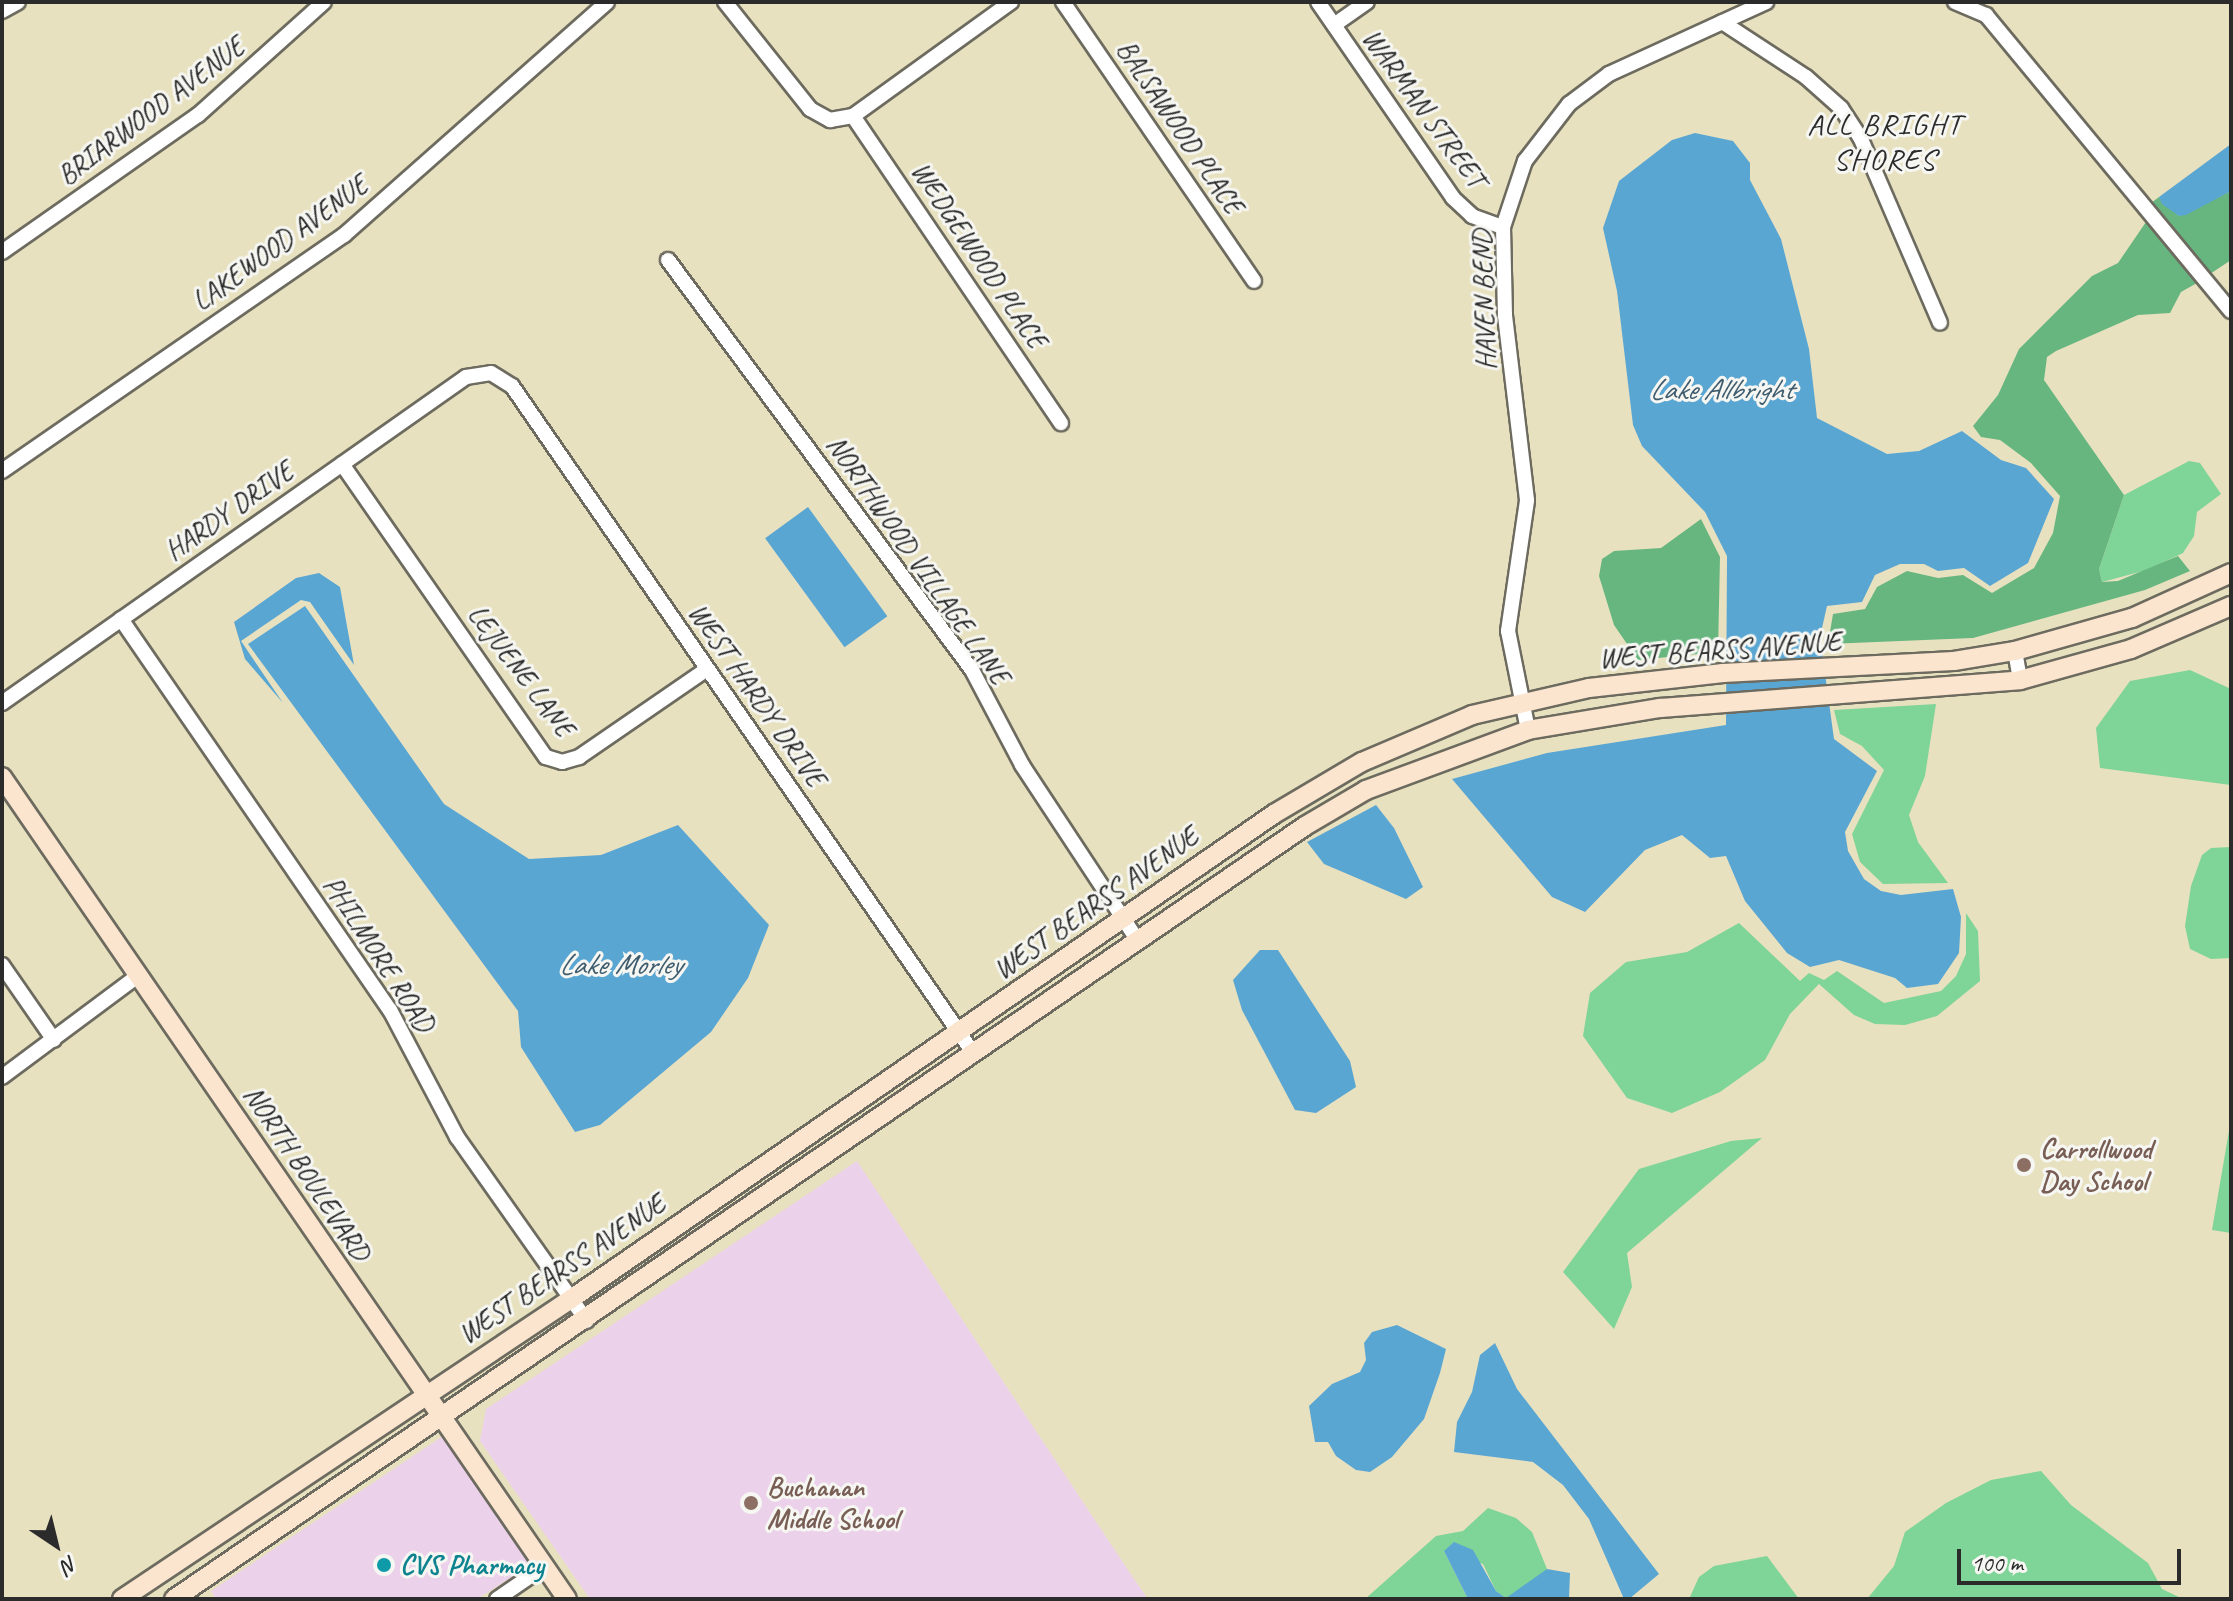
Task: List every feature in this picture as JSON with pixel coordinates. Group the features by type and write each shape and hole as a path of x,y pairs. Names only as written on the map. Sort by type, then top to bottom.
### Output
{"main road":[{"name":"WEST BEARSS AVENUE","path":"122,1599 571,1299 1251,830 1362,762 1472,715 1523,701 1723,673 1835,670 2015,651 2132,618 2231,573"},
{"name":"WEST BEARSS AVENUE","path":"174,1599 587,1321 1267,852 1366,790 1528,730 1660,708 1834,698 2020,680 2131,649 2231,606"},
{"name":"NORTH BOULEVARD","path":"2,777 424,1396 567,1599"}],"street":[{"path":"2,11 18,2"},
{"name":"BRIARWOOD AVENUE","path":"2,252 198,115 324,2"},
{"name":"LAKEWOOD AVENUE","path":"2,471 344,235 607,2"},
{"path":"725,2 810,109 830,120 853,116 1011,2"},
{"name":"BALSAWOOD PLACE","path":"1063,2 1254,281"},
{"name":"WARMAN STREET","path":"1318,2 1453,198 1472,216 1503,227"},
{"path":"1334,25 1367,2"},
{"name":"HAVEN BEND","path":"1528,730 1508,631 1527,500 1505,315 1503,227 1525,161 1569,104 1609,74 1766,2"},
{"path":"1955,2 1986,15"},
{"path":"1975,2 2231,311"},
{"path":"1722,22 1806,77 1841,108 1860,137 1940,323"},
{"name":"WEDGEWOOD PLACE","path":"853,116 1061,423"},
{"name":"NORTHWOOD VILLAGE LANE","path":"668,260 972,670 1022,765 1138,941"},
{"name":"HARDY DRIVE","path":"2,703 466,377 491,373"},
{"name":"WEST HARDY DRIVE","path":"491,373 512,386 974,1054"},
{"name":"LEJUENE LANE","path":"342,464 546,757 562,762 579,757 707,669"},
{"name":"PHILMORE ROAD","path":"121,619 390,1010 457,1137 587,1321"},
{"path":"2015,651 2020,680"},
{"path":"1251,830 1267,852"},
{"path":"2,965 54,1040"},
{"path":"2,1077 139,975"},
{"path":"786,1151 802,1173"},
{"path":"497,1599 545,1566"}],"shaded area":[{"path":"857,1161 1148,1599 590,1599 480,1441 486,1409"},
{"path":"443,1436 534,1563 477,1599 216,1599 211,1591"}],"green space":[{"path":"2231,191 2231,260 2210,274 2151,203 2159,197 2179,216"},
{"path":"2146,222 2197,283 2181,292 2170,313 2138,315 2056,351 2047,357 2044,380 2124,495 2099,569 2102,582 2118,581 2178,556 2190,571 2145,590 1973,638 1828,644 1833,614 1865,609 1877,587 1907,571 1938,578 1963,575 1992,593 2034,568 2053,533 2060,496 2031,463 2000,440 1981,437 1973,426 1998,395 2019,349 2092,276 2118,263"},
{"path":"2189,461 2200,463 2221,494 2197,512 2194,536 2183,553 2147,570 2102,582 2099,569 2124,495"},
{"path":"1701,519 1720,557 1718,652 1638,660 1614,625 1599,576 1602,559 1614,551 1661,548"},
{"path":"2190,670 2231,689 2231,785 2100,768 2096,728 2130,681"},
{"path":"1936,704 1925,776 1909,815 1918,842 1948,883 1883,884 1860,862 1852,834 1884,770 1862,746 1840,734 1834,710"},
{"path":"2231,847 2231,958 2211,959 2190,949 2185,926 2191,886 2202,855 2211,848"},
{"path":"1966,913 1978,931 1980,981 1937,1016 1905,1025 1875,1024 1854,1015 1819,984 1790,1014 1765,1060 1720,1092 1672,1113 1627,1098 1583,1036 1590,993 1626,962 1687,952 1739,923 1800,981 1809,973 1824,980 1837,971 1884,1003 1941,991 1956,976 1966,954"},
{"path":"2231,1119 2231,1233 2212,1230"},
{"path":"1762,1138 1627,1253 1632,1287 1614,1329 1563,1272 1639,1169 1731,1141"},
{"path":"2041,1471 2071,1505 2148,1563 2162,1589 2183,1599 1867,1599 1894,1566 1905,1532 1946,1503 1991,1480"},
{"path":"1488,1508 1516,1518 1532,1532 1547,1569 1528,1587 1506,1598 1496,1591 1483,1564 1444,1551 1468,1599 1365,1599 1436,1536 1463,1531"},
{"path":"1767,1556 1799,1599 1689,1599 1699,1577 1714,1566"}],"water":[{"name":"Lake Allbright","path":"1695,133 1733,141 1750,163 1750,180 1781,239 1809,349 1817,418 1887,454 1919,451 1962,431 2001,460 2026,468 2054,499 2028,563 1990,586 1964,568 1938,571 1924,564 1900,564 1875,575 1862,602 1827,606 1820,637 1834,739 1877,771 1845,832 1848,851 1864,879 1881,891 1901,895 1953,889 1961,917 1959,953 1938,984 1907,988 1895,978 1839,960 1810,967 1787,953 1745,901 1726,856 1710,858 1682,835 1645,850 1585,912 1552,897 1452,779 1547,753 1726,725 1727,556 1705,512 1642,446 1633,425 1617,291 1603,228 1619,181 1672,140"},
{"path":"2231,144 2231,191 2186,215 2179,216 2162,204 2159,197"},
{"path":"808,507 887,616 844,647 765,538"},
{"path":"319,573 340,587 354,665 310,602 301,600 241,641 283,703 245,659 234,622 296,578"},
{"name":"Lake Morley","path":"305,606 444,804 529,859 601,855 678,825 769,925 748,978 711,1032 600,1125 575,1132 521,1047 518,1011 248,644"},
{"path":"1376,805 1394,828 1423,887 1406,899 1324,864 1307,842"},
{"path":"1260,950 1278,950 1350,1061 1356,1087 1316,1113 1295,1110 1242,1010 1233,980"},
{"path":"1397,1325 1446,1349 1440,1373 1424,1419 1392,1457 1370,1472 1356,1470 1336,1456 1328,1442 1315,1442 1309,1406 1332,1384 1360,1372 1366,1360 1364,1343 1372,1332"},
{"path":"1495,1343 1517,1389 1659,1574 1629,1599 1624,1599 1589,1519 1563,1485 1533,1462 1454,1452 1457,1422 1472,1392 1480,1355"},
{"path":"1454,1542 1473,1550 1496,1591 1506,1598 1547,1569 1570,1573 1569,1599 1468,1599 1444,1551"}],"place":[{"name":"Carrollwood Day School","path":"2024,1165"},
{"name":"Buchanan Middle School","path":"751,1503"},
{"name":"CVS Pharmacy","path":"384,1565"}],"district":[{"name":"ALL BRIGHT SHORES","path":"1885,141"}]}
